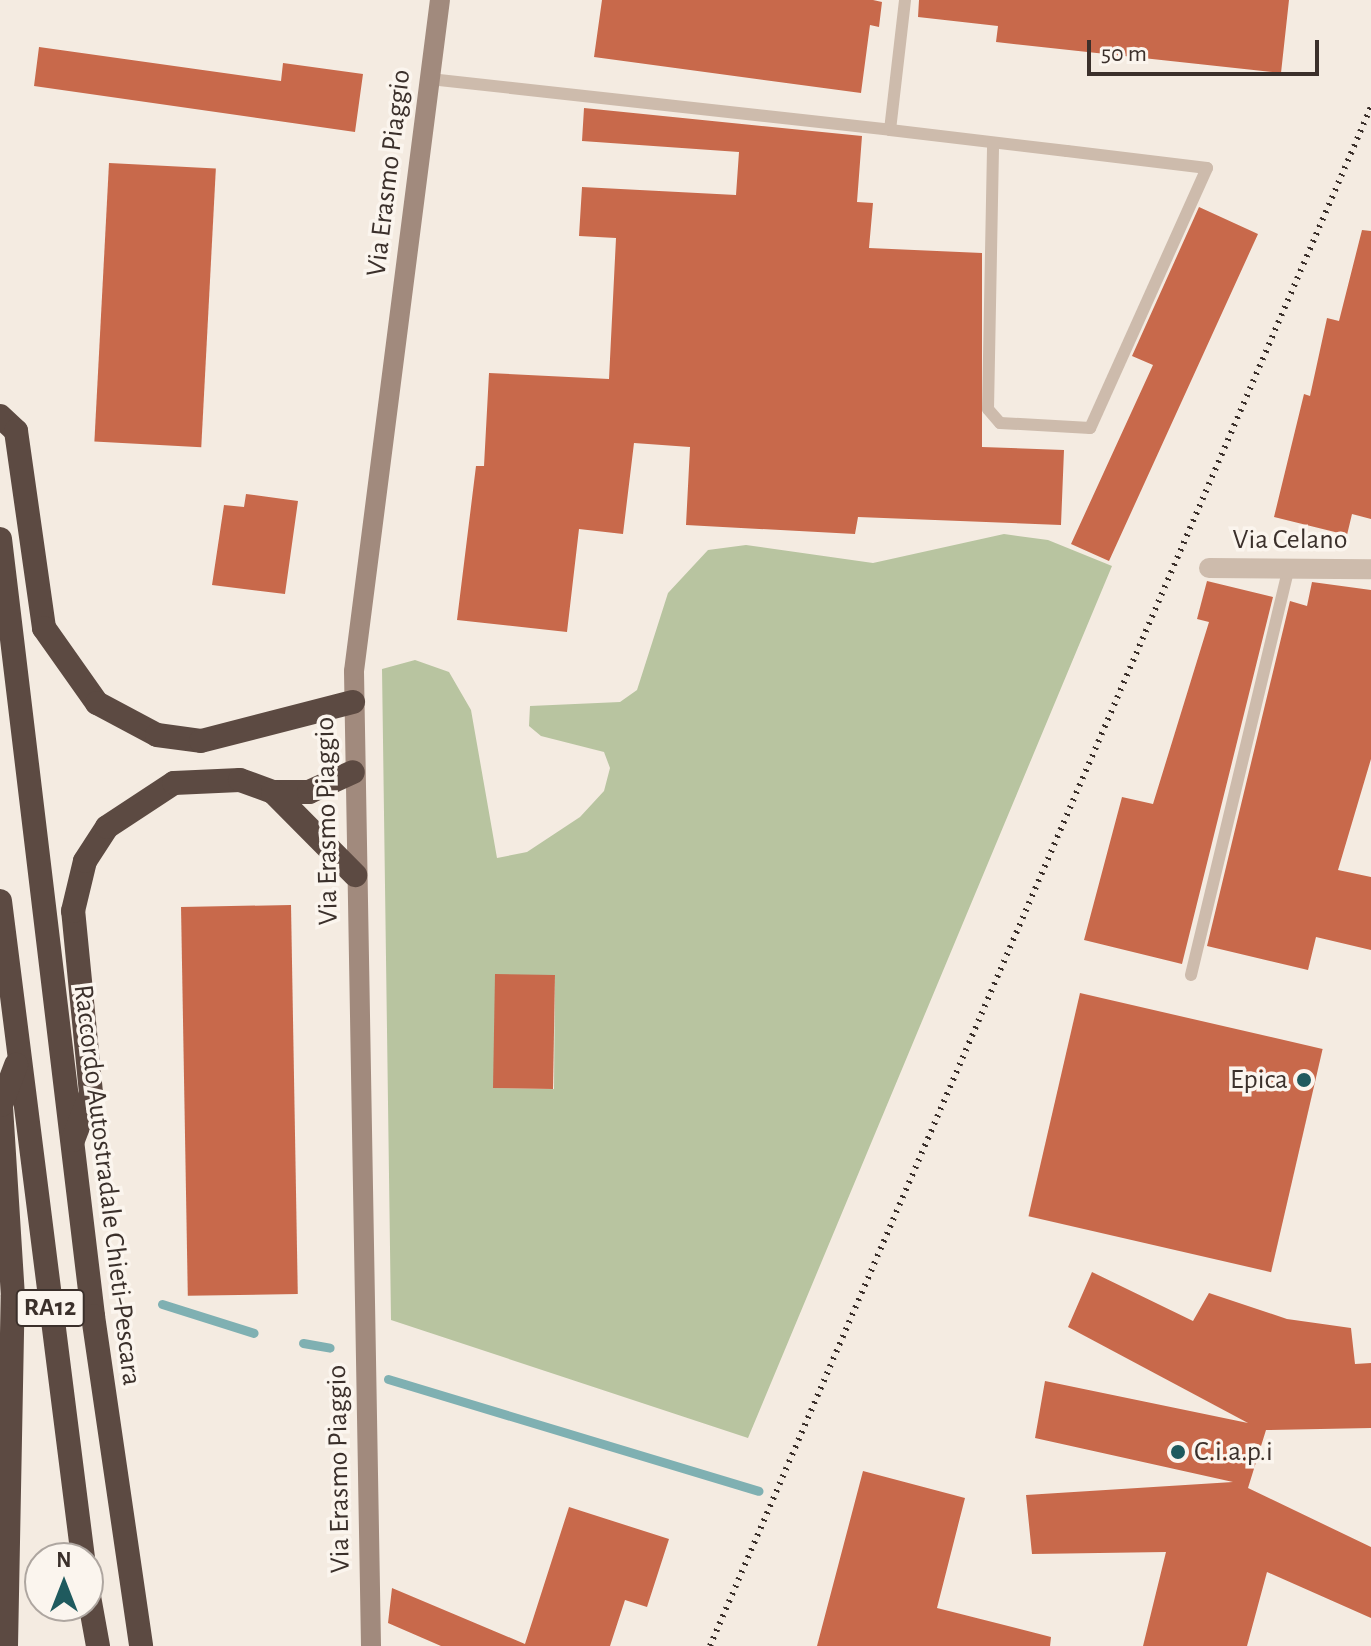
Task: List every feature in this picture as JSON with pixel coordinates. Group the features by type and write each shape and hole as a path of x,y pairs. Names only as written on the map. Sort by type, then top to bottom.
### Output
{"highway":[{"path":"0,416 16,431 44,628 70,674 97,703 157,735 201,741 353,702"},
{"name":"Raccordo Autostradale Chieti-Pescara","path":"0,539 72,1142 141,1646"},
{"path":"72,1142 91,1093 73,911 94,844 129,806 174,783 214,776 273,792 309,792 353,772"},
{"path":"273,792 355,875"},
{"name":"RA12","path":"0,901 81,1542"},
{"path":"6,1646 13,1297 1,1105 18,1059"},
{"path":"94,1622 98,1646"}],"street":[{"name":"Via Erasmo Piaggio","path":"371,1646 353,702 359,603 440,0"},
{"name":"Via Celano","path":"1209,568 1371,569"}],"lane":[{"path":"890,130 905,0"},
{"path":"430,79 890,130 1207,168 1090,428 1000,423 988,409 993,143"},
{"path":"1191,975 1289,568"}],"green space":[{"path":"1004,534 1048,540 1112,566 748,1438 391,1320 382,669 415,660 449,672 471,710 497,858 527,852 580,817 604,791 610,768 604,752 541,736 529,726 530,706 620,702 637,690 668,593 708,550 746,545 873,563","holes":["496,975 555,976 554,1089 494,1088"]}],"building":[{"path":"602,0 882,2 879,27 870,25 861,93 594,57"},
{"path":"919,0 1289,0 1281,73 996,42 998,26 918,17"},
{"path":"39,47 281,81 283,63 363,74 355,132 34,86"},
{"path":"584,108 862,136 857,202 873,203 869,248 982,253 982,447 1064,450 1061,525 858,517 855,534 686,525 690,447 634,443 623,534 579,529 567,632 457,620 476,466 484,466 489,373 609,379 616,238 579,236 582,187 736,195 739,152 582,141"},
{"path":"109,163 216,169 201,447 94,442"},
{"path":"1199,207 1258,234 1109,561 1071,544 1153,365 1132,356"},
{"path":"1362,230 1371,231 1371,519 1352,514 1347,535 1274,517 1304,394 1310,396 1327,318 1339,321"},
{"path":"246,494 298,501 285,594 212,585 224,505 244,507"},
{"path":"1207,581 1273,597 1182,964 1084,940 1122,797 1153,804 1209,622 1197,619"},
{"path":"1312,582 1371,590 1371,759 1338,870 1371,877 1371,950 1316,937 1308,970 1207,946 1290,601 1307,606"},
{"path":"291,905 298,1294 188,1296 181,907"},
{"path":"495,974 555,975 553,1089 493,1088"},
{"path":"1080,993 1323,1049 1271,1272 1028,1216"},
{"name":"C.i.a.p.i","path":"1092,1272 1193,1321 1209,1293 1287,1319 1351,1328 1355,1364 1371,1363 1371,1428 1266,1430 1248,1488 1371,1547 1371,1618 1267,1572 1247,1646 1143,1646 1166,1552 1032,1554 1026,1495 1233,1482 1035,1438 1045,1381 1248,1423 1068,1327"},
{"path":"863,1471 965,1498 937,1608 1051,1637 1050,1646 817,1646"},
{"path":"569,1507 669,1539 647,1607 625,1600 610,1646 441,1646 388,1623 392,1588 525,1644"}],"waterway":[{"path":"162,1304 254,1333"},
{"path":"303,1343 330,1348"},
{"path":"388,1379 758,1491"}],"railway":[{"path":"710,1646 1371,107"}],"place":[{"name":"Epica","path":"1304,1080"},
{"name":"C.i.a.p.i","path":"1178,1452"}]}
